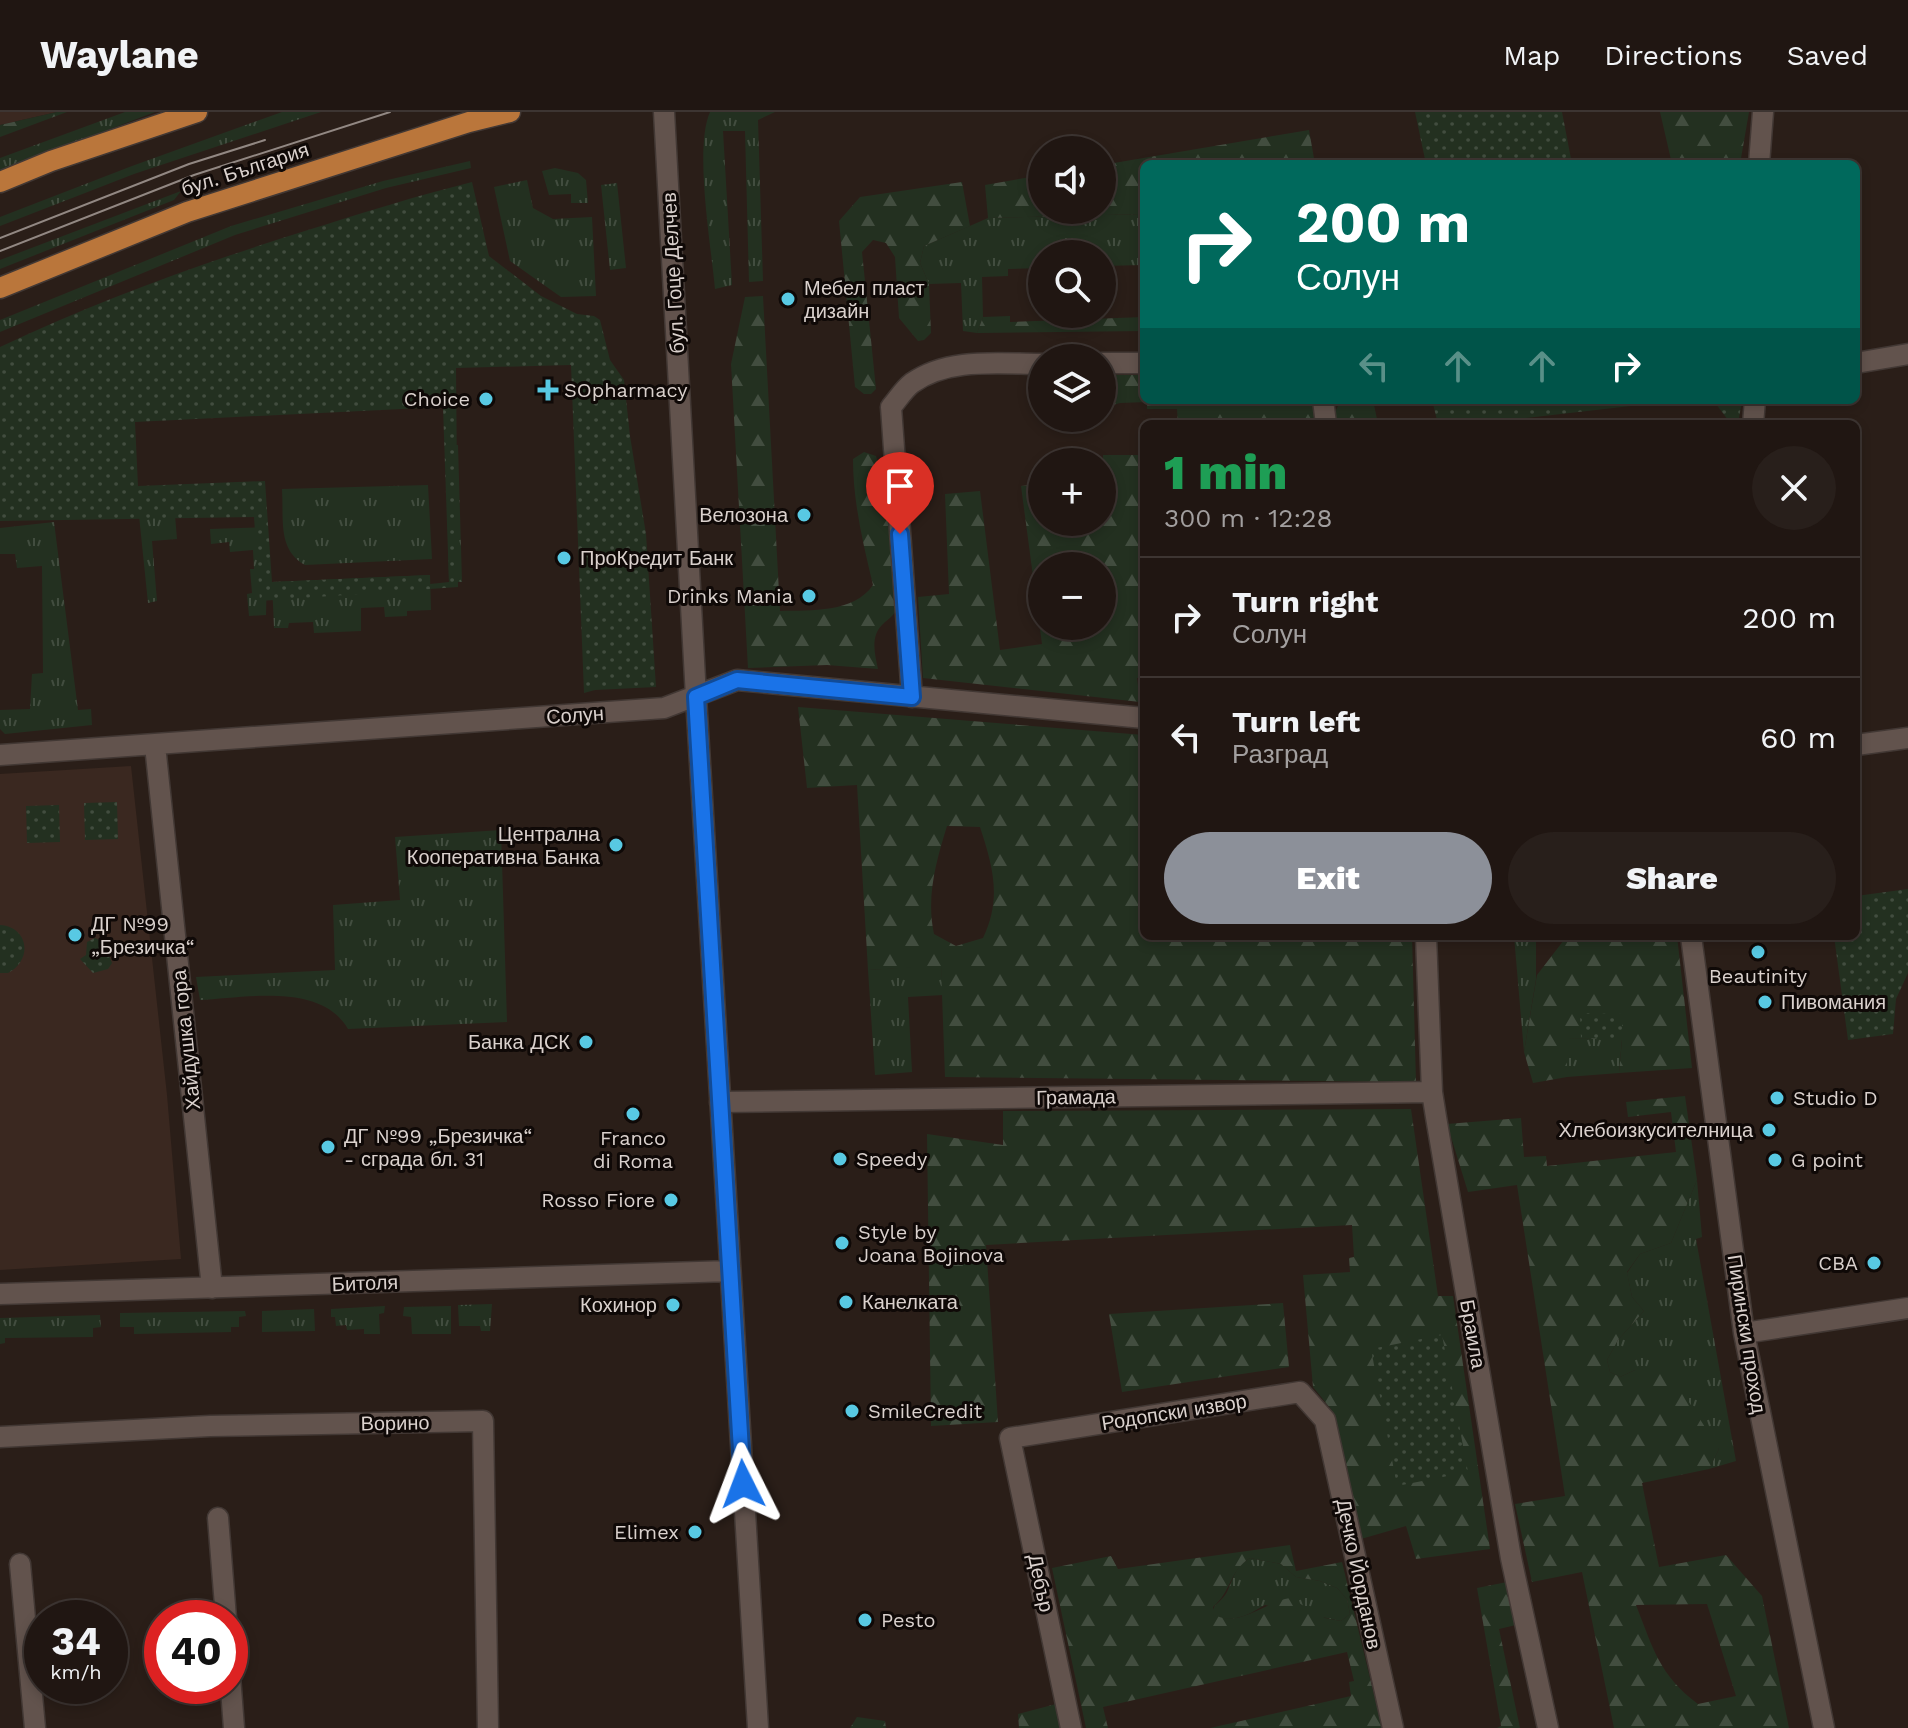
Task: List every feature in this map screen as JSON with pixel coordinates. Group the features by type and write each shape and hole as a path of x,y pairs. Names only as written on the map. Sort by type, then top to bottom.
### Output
{"main road":[{"path":"0,182 51,161 197,112"},
{"name":"бул. България","path":"0,288 187,212 469,122 510,112"}],"street":[{"name":"бул. Гоце Делчев","path":"664,112 758,1728"},
{"path":"1759,160 1763,112"},
{"path":"1860,362 1908,354"},
{"path":"1116,363 1140,363"},
{"path":"912,697 891,407 909,385 931,372 960,364 1028,364"},
{"name":"Солун","path":"0,755 664,708 737,680 1140,718"},
{"path":"1860,744 1908,738"},
{"name":"Хайдушка гора","path":"155,745 212,1288"},
{"name":"Браила","path":"1426,940 1432,1092 1511,1558 1548,1728"},
{"name":"Пирински проход","path":"1692,940 1744,1333 1824,1728"},
{"name":"Грамада","path":"720,1102 1432,1092"},
{"name":"Битоля","path":"0,1294 730,1271"},
{"path":"1744,1333 1908,1308"},
{"name":"Родопски извор","path":"1010,1438 1300,1392 1325,1420"},
{"name":"Дечко Йорданов","path":"1325,1420 1393,1728"},
{"name":"Ворино","path":"0,1437 210,1426 483,1421 488,1728"},
{"name":"Дебър","path":"1010,1438 1071,1728"},
{"path":"218,1518 225,1600"},
{"path":"20,1564 35,1728"},
{"path":"232,1704 234,1728"}],"shaded area":[{"path":"0,112 57,112 0,125"},
{"name":"ДГ №99 „Брезичка“","path":"131,766 167,1095 181,1259 0,1270 0,774"}],"green space":[{"path":"67,112 0,137 0,125"},
{"path":"125,112 155,112 0,171 0,158"},
{"path":"282,112 321,112 134,174 0,226 0,217"},
{"path":"710,112 775,112 758,120 763,281 749,282 745,131 723,131 732,285 715,289 703,172 705,128"},
{"path":"1415,112 1562,112 1571,160 1425,160"},
{"path":"1660,112 1749,112 1741,160 1671,160"},
{"path":"1309,130 1314,160 1140,160 1140,214 1116,215 1116,163"},
{"path":"470,161 471,168 386,188 235,235 0,332 0,320 231,226 383,181"},
{"path":"555,168 578,173 586,180 588,203 571,203 571,194 549,195 542,171"},
{"path":"1028,177 1028,217 988,218 985,185"},
{"path":"527,180 533,208 553,219 592,217 596,296 561,297 510,261 494,187"},
{"path":"472,182 489,256 541,296 577,314 600,320 610,360 624,380 646,534 656,687 584,693 571,365 456,368 458,587 260,601 254,517 0,521 0,347 113,298 190,269 389,205","holes":["443,407 449,582 430,584 430,575 272,582 265,481 138,486 135,422"]},
{"path":"962,182 970,226 924,246 920,263 929,284 931,333 924,340 918,341 899,318 895,257 886,243 873,240 862,252 876,389 871,394 864,394 855,387 839,221 860,197"},
{"path":"617,183 626,268 610,270 601,185"},
{"path":"181,191 174,200 0,269 0,260"},
{"path":"1140,214 1140,265 1116,266 1116,240 1028,240 1028,268 1008,269 1008,276 982,277 983,317 977,333 963,331 961,283 929,284 920,263 924,246 988,218 1028,217 1028,224 1116,224 1116,215"},
{"path":"763,296 780,611 818,610 843,605 855,601 873,585 857,507 853,459 864,452 876,456 889,507 898,605 876,635 874,646 878,669 827,665 748,668 731,364 745,297"},
{"path":"1010,316 1010,322 1028,321 1028,328 1116,328 1116,318 1140,317 1140,331 977,333 983,317"},
{"path":"1116,375 1140,375 1140,402 1116,404"},
{"path":"1147,404 1314,404 1316,420 1178,420 1177,409 1147,409"},
{"path":"1339,404 1374,404 1377,420 1336,420"},
{"path":"1433,404 1648,404 1510,420 1437,420"},
{"path":"1716,404 1741,404 1739,420 1728,420"},
{"path":"446,445 458,445 462,582 449,582"},
{"path":"1116,455 1140,455 1140,678 1137,678 1140,702 923,678 918,597 949,594 945,494 980,491 1000,650 1042,644 1041,640 1116,640 1116,552 1030,552 1021,486 1028,485 1028,536 1116,536"},
{"path":"428,485 432,559 305,565 296,559 286,542 282,489"},
{"path":"173,492 177,539 152,541 157,601 148,603 137,496"},
{"path":"54,522 78,710 91,709 92,725 5,734 0,729 0,710 30,709 32,674 43,673 42,566 17,568 15,554 0,554 0,528"},
{"path":"268,527 266,615 249,616 247,594 252,593 250,569 254,569 253,550 230,552 229,542 211,544 210,529"},
{"path":"430,575 431,610 407,611 407,616 385,617 384,607 361,608 361,631 314,633 313,622 289,623 288,628 274,628 272,582"},
{"path":"798,707 1140,735 1140,940 1412,940 1416,1082 945,1077 941,966 868,970 857,785 807,788","holes":["947,826 980,827 994,882 989,923 983,938 956,946 934,934 931,907 936,866"]},
{"path":"117,802 118,839 85,840 84,803"},
{"path":"59,805 60,842 27,843 26,806"},
{"path":"501,830 507,1022 348,1029 336,1014 320,1004 301,999 259,996 200,1000 196,977 335,970 333,905 400,900 395,837"},
{"path":"1908,889 1908,973 1896,999 1893,1034 1848,1040 1835,940 1860,940 1860,895"},
{"path":"0,925 17,932 24,945 21,960 8,973 0,973"},
{"path":"95,938 104,942 112,963 108,969 93,973 80,959 86,955 87,942"},
{"path":"1514,940 1536,940 1536,979 1524,1052"},
{"path":"1564,940 1677,940 1692,1068 1619,1073 1622,1040 1567,1038 1567,1077 1533,1083 1524,1052 1537,975"},
{"path":"941,965 943,995 908,997 912,1072 875,1075 868,970"},
{"path":"1580,1013 1622,1014 1622,1039 1581,1038"},
{"path":"1567,1038 1622,1039 1619,1073 1567,1077"},
{"path":"1685,1096 1697,1180 1671,1243 1640,1254 1627,1272 1632,1297 1644,1311 1618,1340 1607,1360 1610,1372 1620,1377 1635,1370 1671,1374 1719,1449 1709,1469 1642,1483 1659,1567 1726,1555 1762,1596 1789,1728 1614,1728 1582,1572 1532,1582 1515,1504 1565,1496 1517,1185 1468,1192 1447,1124 1521,1118 1524,1157 1546,1156 1547,1166 1676,1152 1671,1112 1628,1117 1626,1102","holes":["1707,1604 1736,1696 1698,1704 1685,1693 1659,1660 1636,1605"]},
{"path":"1411,1109 1438,1296 1453,1296 1490,1549 1416,1559 1406,1526 1361,1539 1334,1413 1313,1387 1303,1275 1350,1272 1349,1258 1354,1257 1352,1225 986,1245 998,1422 931,1426 927,1134 1003,1145 1003,1111"},
{"path":"1697,1180 1702,1237 1696,1239 1736,1461 1709,1469 1719,1449 1635,1370 1620,1377 1610,1372 1607,1360 1618,1340 1644,1311 1632,1297 1627,1273 1640,1254 1671,1243"},
{"path":"1283,1303 1289,1367 1122,1392 1109,1314"},
{"path":"492,1304 490,1331 481,1331 480,1326 459,1326 458,1305"},
{"path":"385,1306 384,1313 379,1314 380,1334 364,1334 364,1329 347,1330 346,1325 336,1326 335,1317 331,1317 331,1309"},
{"path":"451,1306 451,1334 412,1334 411,1317 403,1316 404,1307"},
{"path":"314,1309 315,1331 262,1332 262,1311"},
{"path":"245,1311 246,1316 239,1317 239,1327 231,1327 231,1332 134,1334 134,1327 120,1327 120,1313"},
{"path":"100,1315 101,1327 93,1328 93,1337 5,1338 5,1343 0,1344 0,1318"},
{"path":"1442,1335 1468,1472 1397,1486 1371,1349"},
{"path":"1290,1545 1296,1571 1342,1562 1382,1728 1210,1728 1351,1696 1349,1682 1354,1681 1347,1652 1103,1707 1108,1728 1086,1728 1052,1568 1111,1556 1118,1569","holes":["1250,1558 1281,1564 1296,1577 1337,1588 1347,1599 1350,1614 1341,1621 1325,1618 1290,1598 1241,1617 1222,1618 1213,1614 1213,1607 1243,1563"]},
{"path":"1250,1558 1281,1564 1296,1577 1337,1588 1347,1599 1350,1614 1341,1621 1265,1605 1233,1619 1212,1614 1238,1569"},
{"path":"1507,1582 1516,1625 1499,1629 1520,1728 1497,1728 1501,1726 1477,1588"},
{"path":"1056,1704 1062,1728 1019,1728 1018,1714"},
{"path":"857,1717 885,1721 886,1728 850,1728"}],"tram line":[{"path":"0,251 194,175 390,112"},
{"path":"0,238 189,164 265,140"}],"place":[{"name":"Мебел пласт дизайн","path":"788,299"},
{"name":"SOpharmacy","path":"548,390"},
{"name":"Choice","path":"486,399"},
{"name":"Велозона","path":"804,515"},
{"name":"ПроКредит Банк","path":"564,558"},
{"name":"Drinks Mania","path":"809,596"},
{"name":"Централна Кооперативна Банка","path":"616,845"},
{"name":"ДГ №99 „Брезичка“","path":"75,935"},
{"name":"Beautinity","path":"1758,952"},
{"name":"Пивомания","path":"1765,1002"},
{"name":"Банка ДСК","path":"586,1042"},
{"name":"Studio D","path":"1777,1098"},
{"name":"Franco di Roma","path":"633,1114"},
{"name":"Хлебоизкусителница","path":"1769,1130"},
{"name":"ДГ №99 „Брезичка“ - сграда бл. 31","path":"328,1147"},
{"name":"Speedy","path":"840,1159"},
{"name":"G point","path":"1775,1160"},
{"name":"Rosso Fiore","path":"671,1200"},
{"name":"Style by Joana Bojinova","path":"842,1243"},
{"name":"CBA","path":"1874,1263"},
{"name":"Канелката","path":"846,1302"},
{"name":"Кохинор","path":"673,1305"},
{"name":"SmileCredit","path":"852,1411"},
{"name":"Elimex","path":"695,1532"},
{"name":"Pesto","path":"865,1620"}],"route":[{"path":"743,1484 696,697 737,680 912,697 900,534"}]}
